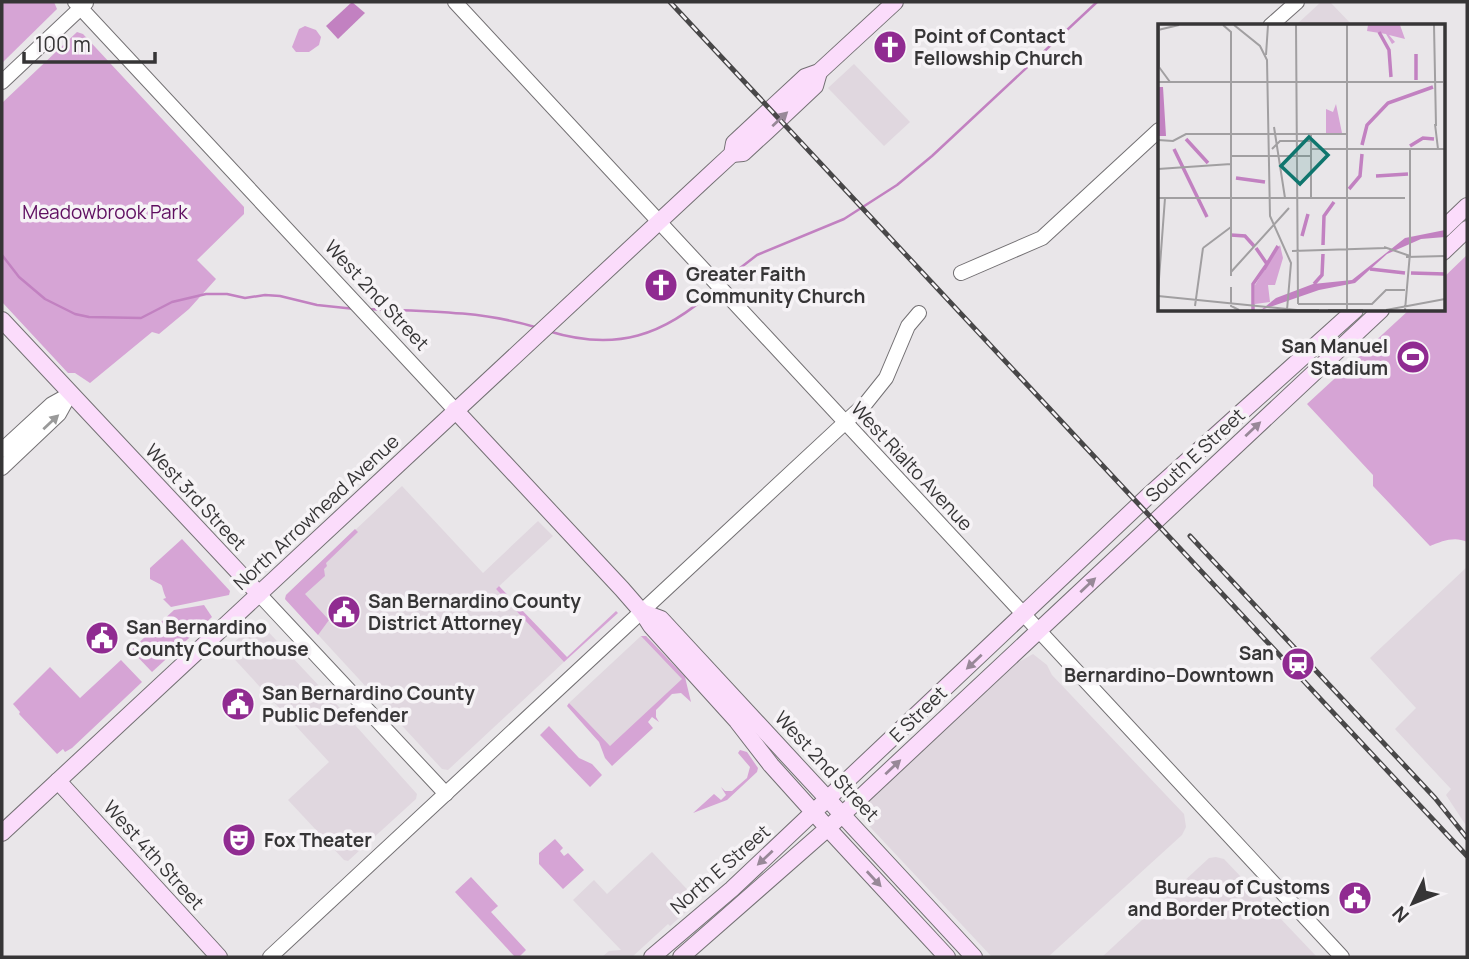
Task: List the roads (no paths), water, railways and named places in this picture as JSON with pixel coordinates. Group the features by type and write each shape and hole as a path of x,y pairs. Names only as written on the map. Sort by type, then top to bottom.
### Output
{"main road":[{"name":"North Arrowhead Avenue","path":"2,833 732,154 734,143 805,77 819,72 895,2"},
{"path":"1444,228 1467,206"},
{"path":"1444,251 1467,229"},
{"name":"South E Street","path":"1023,615 1146,498 1353,312"},
{"name":"South E Street","path":"1037,631 1379,312"},
{"name":"West 3rd Street","path":"2,320 259,594"},
{"name":"West 2nd Street","path":"455,410 642,612 651,626 828,828 947,957"},
{"name":"West 2nd Street","path":"642,612 661,619 974,957"},
{"name":"E Street","path":"814,811 1023,615"},
{"name":"E Street","path":"828,828 1037,631"},
{"path":"698,679 706,678 710,681 750,723 765,731"},
{"name":"West 4th Street","path":"58,780 219,957"},
{"name":"North E Street","path":"652,957 732,889 814,811"},
{"path":"681,957 828,828"}],"street":[{"name":"West Rialto Avenue","path":"454,2 1342,957"},
{"path":"1272,24 1297,2"},
{"path":"2,82 81,4"},
{"name":"West 2nd Street","path":"81,4 455,410"},
{"path":"961,273 1042,238 1158,131"},
{"path":"270,957 866,403 886,379 908,326 919,313"},
{"path":"2,450 52,404 70,394"},
{"path":"2,468 59,414 70,394"},
{"name":"West 3rd Street","path":"259,594 446,794"}],"waterway":[{"path":"722,282 757,255 844,219 897,185 932,156 1097,2"},
{"path":"2,255 19,277 45,299 75,314 89,317 141,318 172,302 206,294 227,294 245,298 280,296 317,305 355,309"},
{"path":"548,331 596,340 638,335 677,318 715,289"},
{"path":"368,309 474,315 535,327"}],"railway":[{"path":"670,2 1467,856"},
{"path":"1190,536 1435,798 1467,838"}],"place":[{"name":"Point of Contact Fellowship Church","path":"890,47"},
{"name":"Greater Faith Community Church","path":"661,285"},
{"name":"San Manuel Stadium","path":"1413,357"},
{"name":"San Bernardino County District Attorney","path":"344,612"},
{"name":"San Bernardino County Courthouse","path":"102,638"},
{"name":"San Bernardino–Downtown","path":"1298,664"},
{"name":"San Bernardino County Public Defender","path":"238,704"},
{"name":"Fox Theater","path":"239,840"},
{"name":"Bureau of Customs and Border Protection","path":"1355,898"}],"park label":[{"name":"Meadowbrook Park","path":"105,212"}]}
